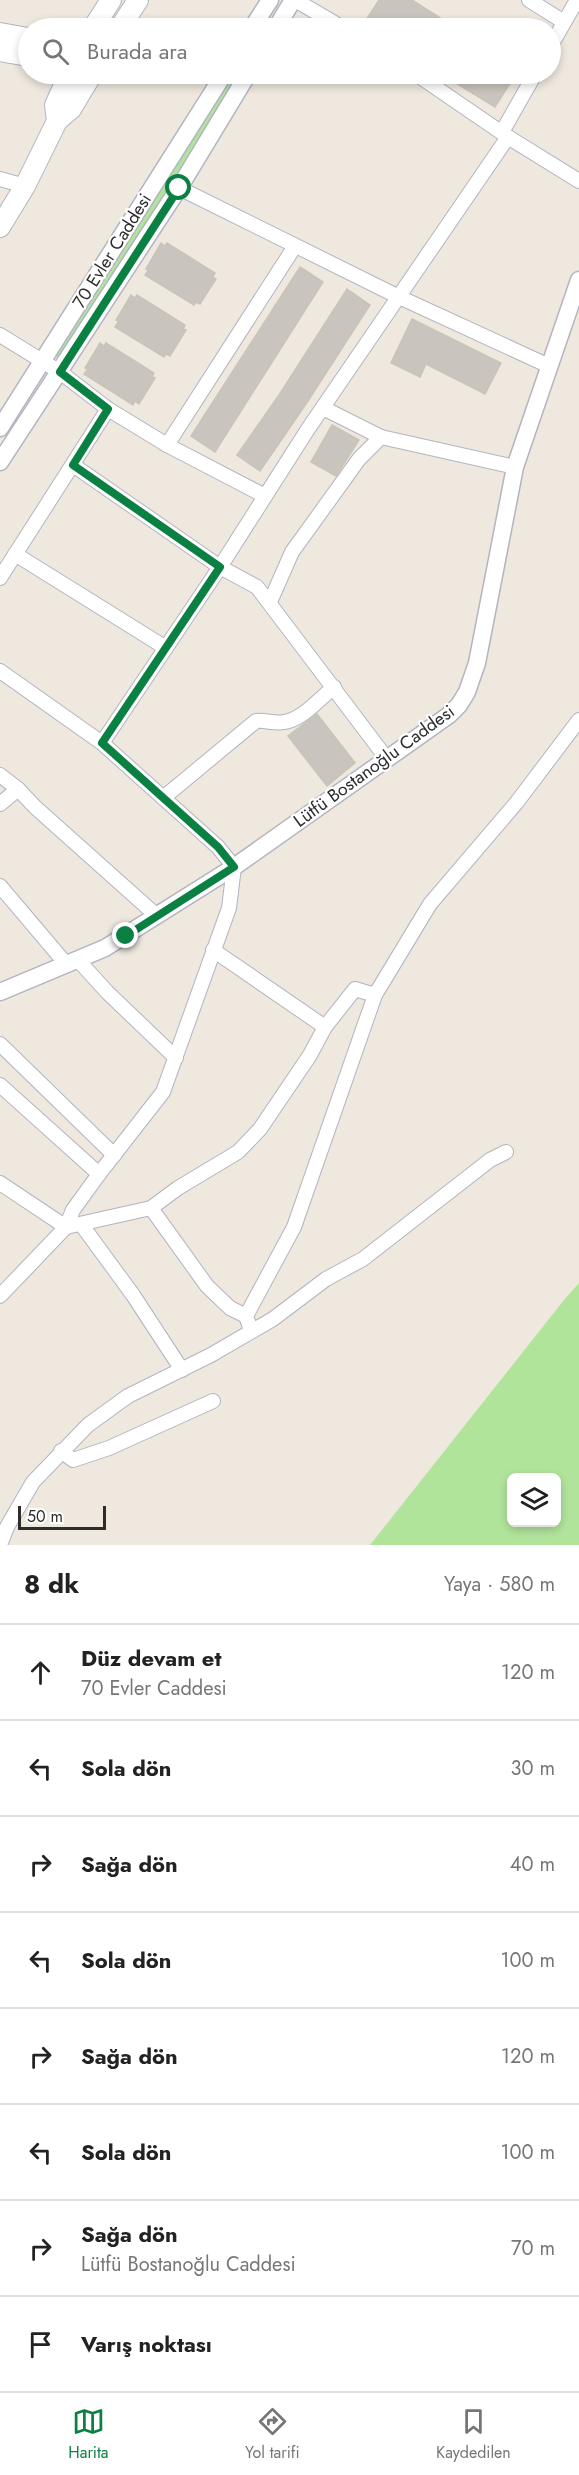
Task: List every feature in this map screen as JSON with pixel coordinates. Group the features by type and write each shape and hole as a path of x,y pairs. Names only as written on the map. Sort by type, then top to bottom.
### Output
{"main road":[{"path":"99,18 111,0"},
{"path":"126,18 138,0"},
{"path":"0,33 18,36"},
{"path":"0,51 18,54"},
{"path":"0,227 26,186 57,121 71,109 78,84"}],"street":[{"path":"258,18 270,0"},
{"path":"282,18 294,0 326,18"},
{"path":"529,0 558,18"},
{"path":"561,27 577,0"},
{"name":"70 Evler Caddesi","path":"0,428 218,84"},
{"name":"70 Evler Caddesi","path":"0,462 179,188 242,84"},
{"path":"431,84 579,181"},
{"path":"102,743 505,134 530,84"},
{"path":"0,179 26,186"},
{"path":"179,188 399,297 549,366"},
{"path":"167,445 296,246"},
{"name":"Lütfü Bostanoğlu Caddesi","path":"0,992 105,948 234,867 449,715 467,693 480,650 515,467 579,280"},
{"path":"0,335 60,372 108,409 167,445 265,496"},
{"path":"323,408 381,437 515,467"},
{"path":"0,578 108,409"},
{"path":"270,602 292,552 359,459 381,437"},
{"path":"73,465 220,567 257,587 387,759"},
{"path":"15,554 166,648"},
{"path":"0,671 102,743 218,847 234,867 229,908 163,1092 99,1174 74,1210 66,1227 0,1296"},
{"path":"163,798 256,721 268,719 286,722 296,718 334,687"},
{"path":"250,1330 246,1316 294,1227 375,995 430,903 517,802 579,720"},
{"path":"0,774 157,916"},
{"path":"0,804 18,789"},
{"path":"0,886 72,963 107,992 176,1059"},
{"path":"213,950 325,1027"},
{"path":"0,1183 66,1227 151,1208 178,1188 238,1152 260,1129 310,1055 325,1027 355,989 375,995"},
{"path":"0,1044 114,1155"},
{"path":"0,1085 99,1174"},
{"path":"0,1545 7,1527 33,1482 88,1425 128,1396 164,1376 182,1370 273,1319 326,1279 363,1259 490,1160 506,1152"},
{"path":"151,1208 207,1286 230,1308 246,1316"},
{"path":"81,1224 133,1295 182,1370"},
{"path":"61,1451 73,1460 109,1448 213,1401"}],"green space":[{"path":"226,84 233,84 62,358 55,357"},
{"path":"579,1283 579,1545 370,1545 564,1300"}],"building":[{"path":"379,0 412,0 440,18 367,18"},
{"path":"457,84 510,84 495,107"},
{"path":"161,243 165,246 167,243 215,273 213,277 216,279 200,304 196,302 194,305 145,275"},
{"path":"300,267 323,282 215,452 191,436"},
{"path":"347,289 370,305 260,471 237,455 279,395"},
{"path":"131,295 135,298 137,295 185,325 183,329 186,330 170,356 166,354 164,357 115,327 119,321 116,320"},
{"path":"412,319 501,363 485,394 426,364 420,377 391,363"},
{"path":"100,343 104,346 106,343 154,373 152,377 155,378 139,404 135,401 133,405 84,374 88,369 85,368"},
{"path":"332,425 359,440 336,476 311,462"},
{"path":"317,714 355,763 327,786 288,736"}],"route":[{"path":"126,936 234,867 218,847 102,743 220,567 73,465 108,409 60,372 179,188"}]}
